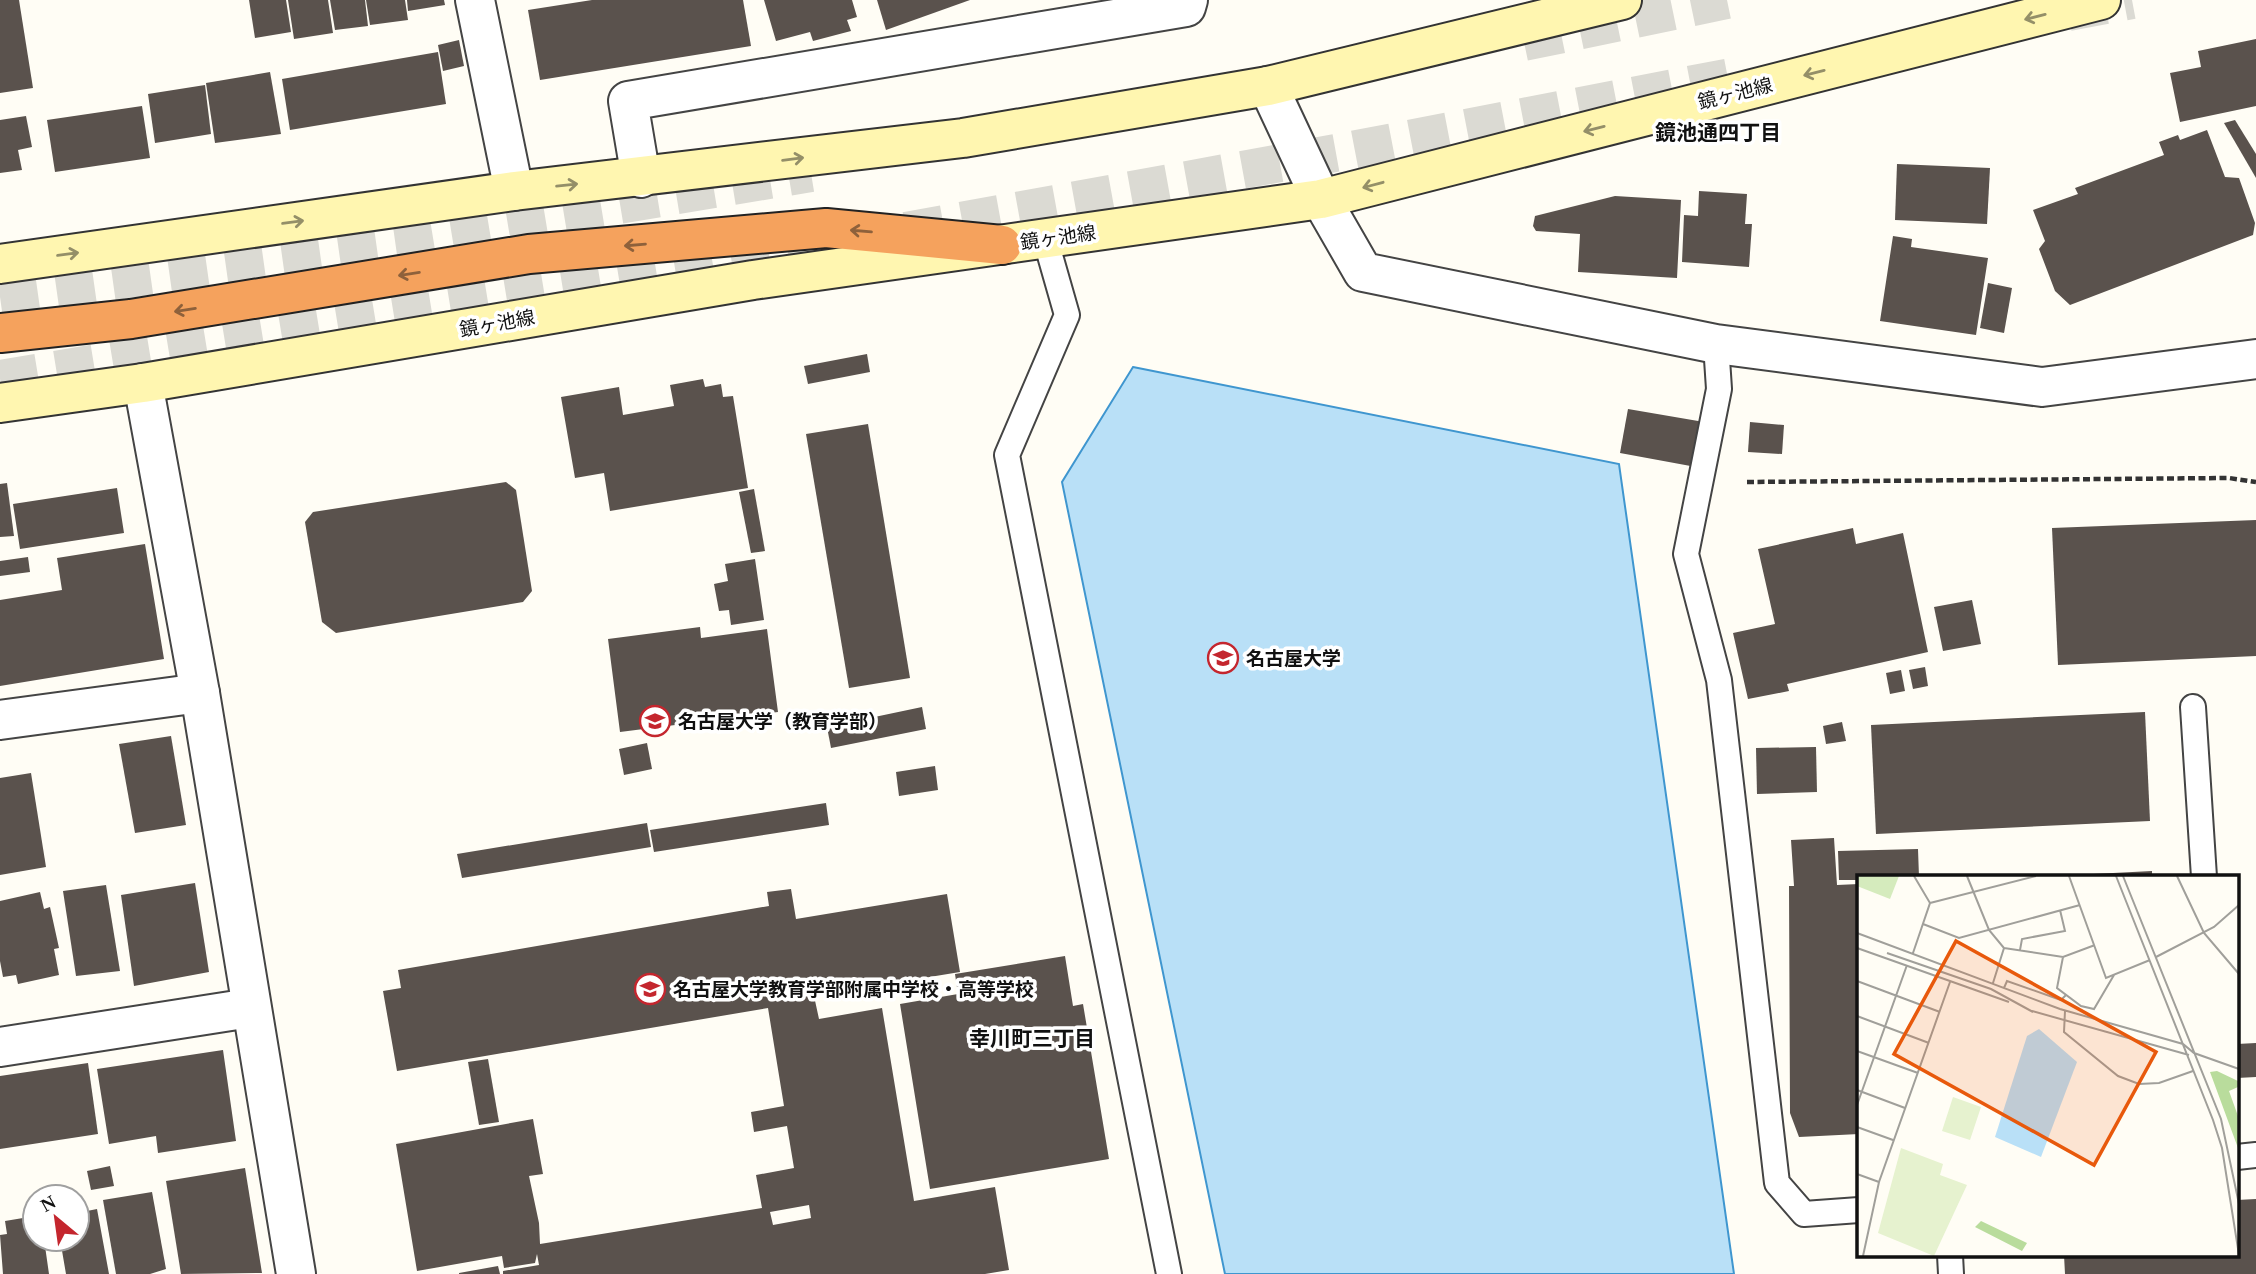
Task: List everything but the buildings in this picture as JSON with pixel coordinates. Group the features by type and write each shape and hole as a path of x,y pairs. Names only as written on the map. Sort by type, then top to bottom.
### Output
{"highway":[{"path":"0,333 131,319 529,254 826,228 1002,245"},
{"path":"0,351 131,319"}],"street":[{"path":"475,0 514,191"},
{"path":"641,178 628,101 1186,7 1188,0"},
{"path":"0,264 514,191 963,138 1268,86 1622,0"},
{"name":"鏡ヶ池線","path":"0,403 143,383 753,280 1321,199 2101,0"},
{"path":"1268,86 1321,199 1363,272 1716,344 2042,387 2256,359"},
{"path":"143,383 200,693 296,1274"},
{"path":"0,720 200,693"},
{"path":"0,1047 250,1008"}],"lane":[{"path":"1045,238 1067,316 1007,455 1169,1274"},
{"path":"1716,344 1719,390 1686,554 1719,680 1777,1183 1804,1214 1857,1210"},
{"path":"2193,707 2204,875"},
{"path":"2238,1157 2256,1155"},
{"path":"1950,1256 1951,1274"}],"path":[{"path":"1747,482 2229,478 2256,482"}],"water":[{"path":"1133,367 1619,464 1734,1274 1225,1274 1062,482"}],"tunnel":[{"path":"1524,42 1727,0"},
{"path":"2068,12 2132,0"},
{"path":"906,231 1352,150 1741,75"},
{"path":"0,297 425,237 811,173"},
{"path":"0,379 829,243"}],"place":[{"name":"名古屋大学","path":"1223,658"},
{"name":"名古屋大学（教育学部）","path":"655,721"},
{"name":"名古屋大学教育学部附属中学校・高等学校","path":"650,989"}],"district":[{"name":"鏡池通四丁目","path":"1718,133"},
{"name":"幸川町三丁目","path":"1032,1039"}]}
